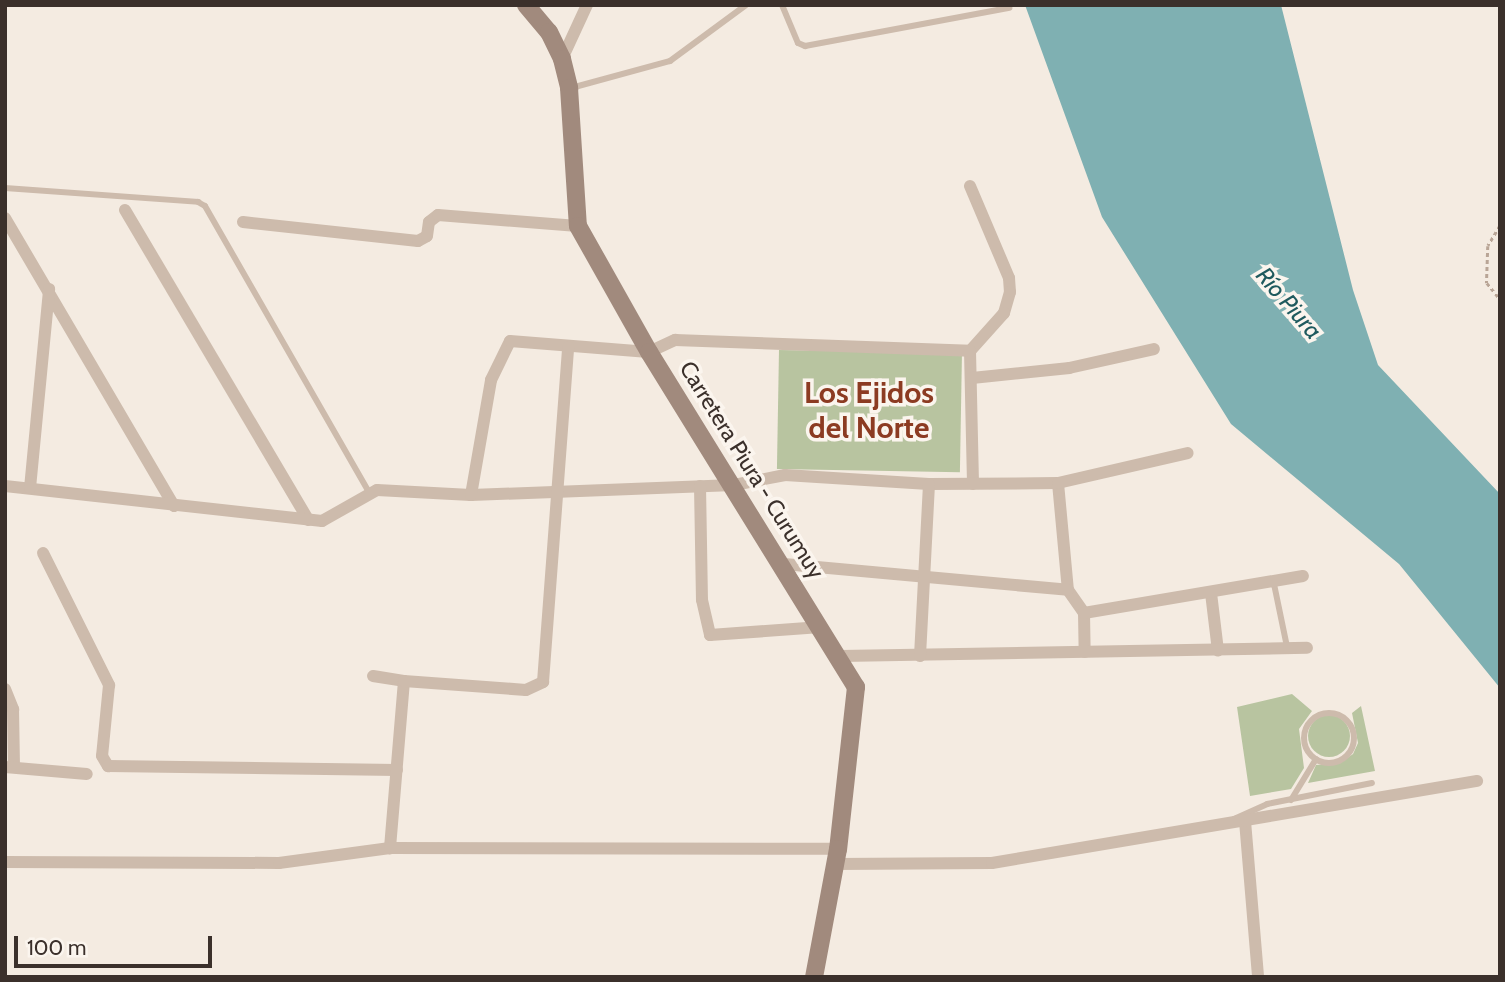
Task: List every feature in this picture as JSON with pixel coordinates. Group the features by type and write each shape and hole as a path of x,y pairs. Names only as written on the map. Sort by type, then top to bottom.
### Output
{"main road":[{"name":"Carretera Piura - Curumuy","path":"526,5 549,32 562,59 569,88 578,226 649,352 841,656 857,700 836,857 814,977"}],"street":[{"path":"562,59 587,5"},
{"path":"970,186 1009,278 1010,292 1004,313 970,351 973,484"},
{"path":"125,210 308,520"},
{"path":"243,222 418,241 427,236 429,222 438,215 578,226"},
{"path":"5,218 11,239 49,289 174,506"},
{"path":"30,488 49,289"},
{"path":"471,495 491,380 510,341 649,352 675,340 970,351"},
{"path":"373,676 404,681 526,690 543,682 554,492 568,347"},
{"path":"972,378 1069,368 1154,349"},
{"path":"5,486 308,520 333,518 369,492 471,495 734,485 785,475 929,484 1058,483 1188,453"},
{"path":"1058,483 1070,599 1083,613 1085,653"},
{"path":"920,656 929,484"},
{"path":"700,486 702,600 710,635 821,627"},
{"path":"43,553 109,685 102,756 108,765 397,771"},
{"path":"784,565 1069,590"},
{"path":"1083,613 1274,584 1303,576"},
{"path":"1211,593 1218,651"},
{"path":"841,656 1307,648"},
{"path":"390,848 404,681"},
{"path":"5,689 13,709 10,767 87,774"},
{"path":"5,862 279,863 390,848 836,857 992,863 1477,781"},
{"path":"1245,821 1258,977"}],"lane":[{"path":"569,88 670,61 746,5"},
{"path":"782,5 797,43 805,46 1009,8"},
{"path":"5,188 205,206 369,492"},
{"path":"1274,584 1287,649"},
{"path":"1318,715 1342,715 1355,735 1351,752 1337,762 1316,759 1304,742 1307,726 1318,715"},
{"path":"1291,800 1316,759"},
{"path":"1226,824 1250,809 1372,783"}],"path":[{"path":"1500,226 1488,247 1487,283 1500,299"}],"green space":[{"path":"779,350 962,353 960,472 777,469"},
{"path":"1292,694 1312,711 1299,729 1304,768 1291,789 1250,796 1237,707"},
{"path":"1361,706 1375,771 1308,783 1316,765 1340,763 1353,754 1358,743 1352,713"},
{"path":"1329,715 1344,721 1350,736 1344,751 1329,757 1314,751 1308,736 1314,721"}],"water":[{"name":"Río Piura","path":"1025,5 1281,5 1353,290 1378,365 1500,494 1500,688 1399,564 1231,424 1102,217"}],"district":[{"name":"Los Ejidos del Norte","path":"869,410"}]}
